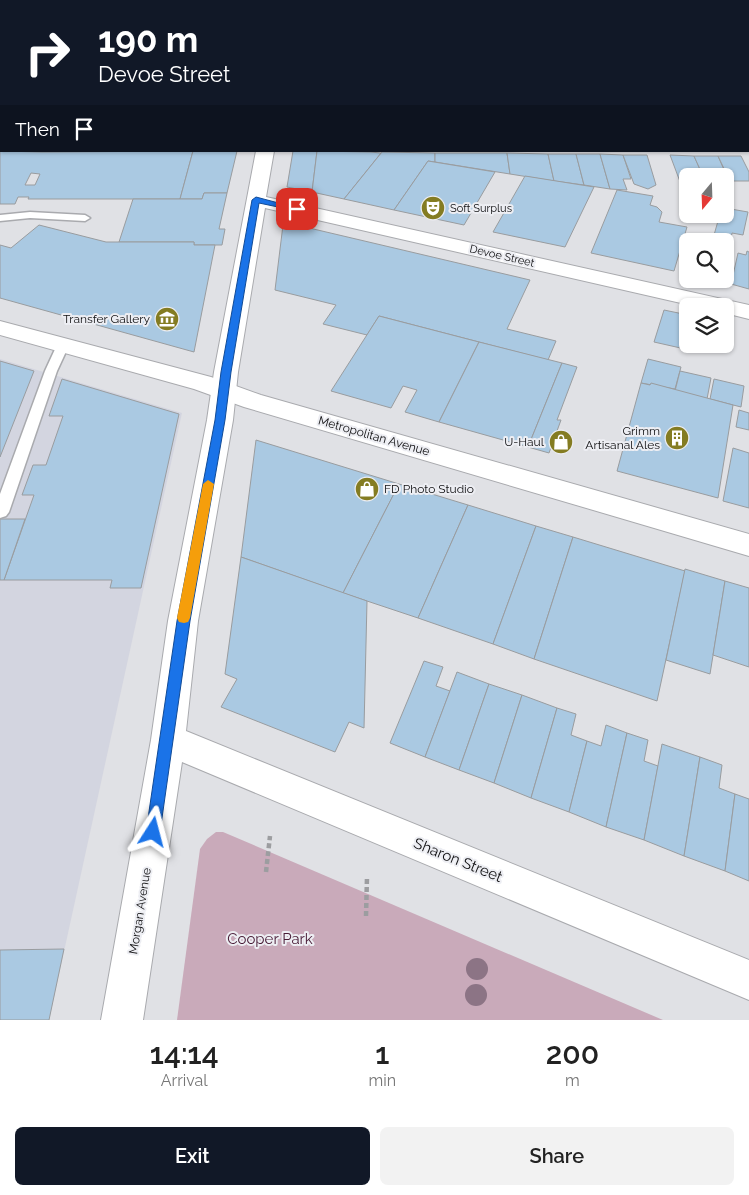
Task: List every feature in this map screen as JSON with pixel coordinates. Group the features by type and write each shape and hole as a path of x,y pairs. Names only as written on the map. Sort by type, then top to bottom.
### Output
{"street":[{"name":"Morgan Avenue","path":"122,1020 168,740 183,621 265,152"},
{"name":"Devoe Street","path":"256,200 749,312"},
{"name":"Metropolitan Avenue","path":"0,328 202,383 224,392 749,545"},
{"name":"Sharon Street","path":"168,740 749,980"}],"lane":[{"path":"1,218 30,215 85,218"},
{"path":"1,512 51,371 63,345"}],"path":[{"path":"266,872 270,836"},
{"path":"366,916 367,877"}],"shaded area":[{"path":"0,359 182,413 49,1020 0,1020"}],"green space":[{"name":"Cooper Park","path":"216,832 223,832 663,1020 177,1020 200,849 207,839"}],"building":[{"path":"0,152 193,152 180,199 28,199 29,197 18,197 15,204 0,204","holes":["31,173 40,174 35,185 25,185"]},
{"path":"193,152 237,152 227,193 204,193 202,199 180,199"},
{"path":"293,152 317,152 312,192 287,187"},
{"path":"317,152 381,153 344,199 312,192"},
{"path":"382,152 435,153 435,162 428,161 394,210 344,199"},
{"path":"435,153 507,153 510,174 435,162"},
{"path":"507,153 548,154 554,181 510,174"},
{"path":"548,154 576,154 584,185 554,181"},
{"path":"576,154 600,154 610,189 584,185"},
{"path":"600,154 623,155 631,179 623,179 627,190 610,189"},
{"path":"623,155 647,155 656,185 648,189 634,184"},
{"path":"670,155 694,156 699,168 679,168 679,179"},
{"path":"694,156 718,156 723,168 699,168"},
{"path":"718,156 741,156 749,172 749,181 734,181 734,168 724,168"},
{"path":"428,161 495,172 464,225 394,210"},
{"path":"525,176 594,187 565,247 493,232"},
{"path":"617,190 653,196 650,205 657,207 662,212 659,222 687,227 685,233 679,233 679,254 674,271 591,253"},
{"path":"204,193 227,193 219,229 225,229 222,245 194,245 194,242 119,242 133,199 202,199"},
{"path":"734,210 748,212 743,235 715,233 717,223 734,223"},
{"path":"288,223 530,280 507,329 556,341 548,360 379,316 367,335 323,324 336,305 275,290 283,225"},
{"path":"39,225 106,242 194,242 194,245 215,245 194,352 0,298 0,245 11,248"},
{"path":"747,251 749,252 749,289 734,285 734,271 738,253 746,255"},
{"path":"664,310 679,313 679,348 654,342"},
{"path":"379,316 479,342 439,422 405,412 417,390 403,386 391,408 331,391"},
{"path":"479,342 562,363 528,447 439,422"},
{"path":"648,359 681,367 675,389 641,383"},
{"path":"0,361 34,371 0,457"},
{"path":"562,363 577,367 557,420 561,420 549,453 528,447"},
{"path":"680,371 711,378 707,399 675,391"},
{"path":"62,379 179,414 141,588 110,588 112,580 4,580 34,495 22,495 33,465 46,465 63,416 49,416"},
{"path":"714,379 744,386 741,407 710,399"},
{"name":"Grimm Artisanal Ales","path":"641,383 650,385 651,383 733,405 718,498 617,471"},
{"path":"739,410 749,413 749,430 736,427"},
{"path":"256,440 399,484 343,593 241,557"},
{"path":"733,448 749,453 749,508 723,501"},
{"path":"399,484 468,505 418,618 343,593"},
{"path":"468,505 536,526 493,644 418,618"},
{"path":"0,519 25,519 4,580 0,580"},
{"path":"536,526 573,537 534,659 493,644"},
{"path":"573,537 685,571 657,701 534,659"},
{"path":"241,557 367,601 364,728 349,722 335,752 221,707 237,679 225,674"},
{"path":"685,569 725,581 710,674 666,660"},
{"path":"725,581 749,588 749,667 713,655"},
{"path":"424,661 443,667 436,686 450,691 425,757 390,743"},
{"path":"457,672 489,684 459,770 425,757"},
{"path":"489,684 522,695 494,783 459,770"},
{"path":"522,695 557,708 531,798 494,783"},
{"path":"557,708 576,714 571,735 587,741 569,812 531,798"},
{"path":"606,725 627,733 606,827 569,812 587,741 601,746"},
{"path":"627,733 648,740 644,761 658,766 644,840 606,827"},
{"path":"662,744 700,757 684,856 644,840"},
{"path":"700,757 722,765 719,788 735,794 725,871 684,856"},
{"path":"735,794 749,799 749,881 725,871"},
{"path":"64,949 49,1020 0,1020 0,950"}],"slow traffic":[{"path":"184,618 208,484"}],"place":[{"name":"Soft Surplus","path":"433,208"},
{"name":"Transfer Gallery","path":"167,319"},
{"name":"Grimm Artisanal Ales","path":"677,438"},
{"name":"U-Haul","path":"561,442"},
{"name":"FD Photo Studio","path":"367,489"}],"route":[{"path":"153,832 168,740 183,621 220,420 226,372 256,200 297,209"}]}
